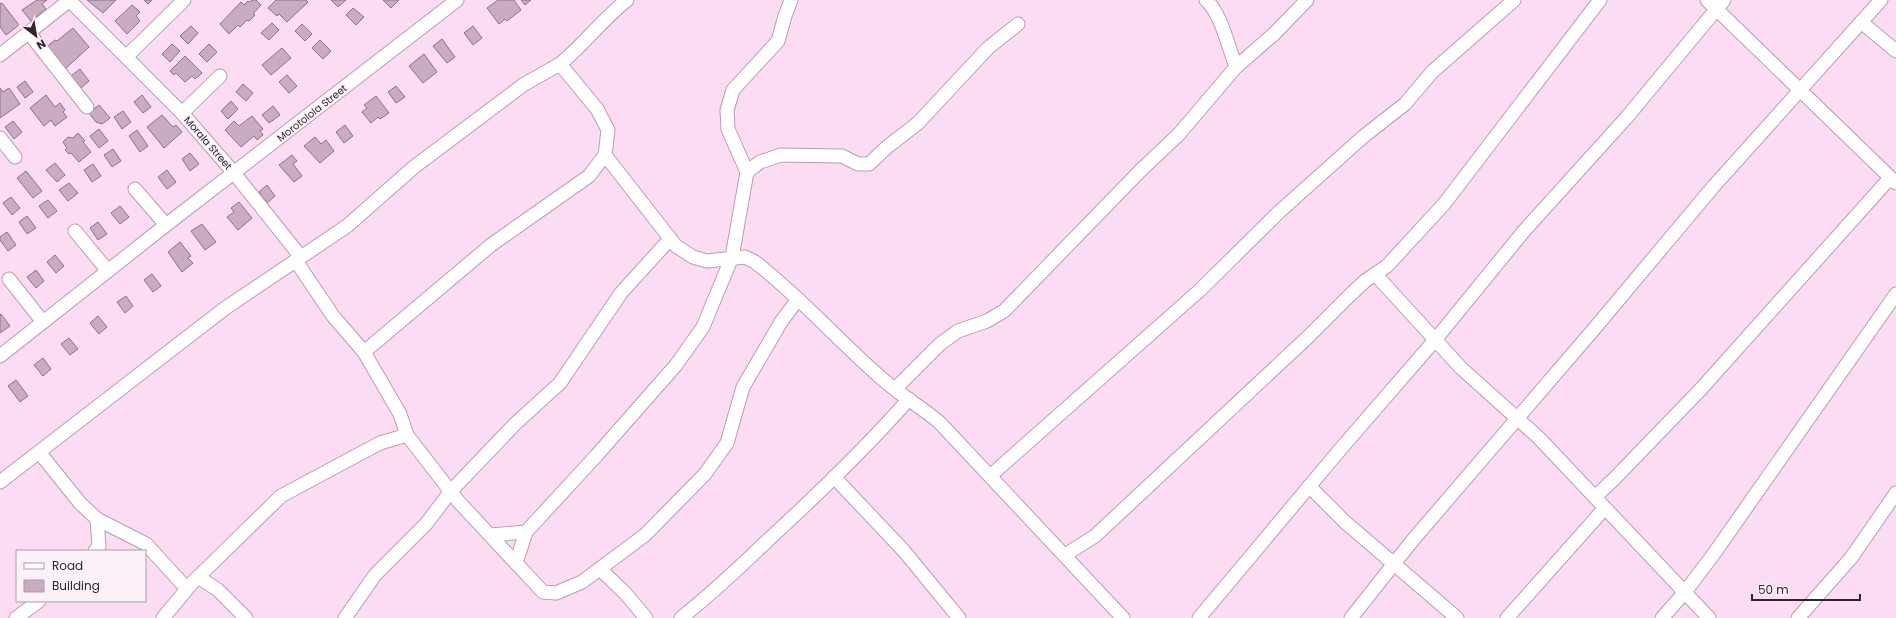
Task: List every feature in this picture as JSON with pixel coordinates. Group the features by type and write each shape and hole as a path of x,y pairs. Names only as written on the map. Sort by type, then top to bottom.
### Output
{"street":[{"path":"0,55 69,0"},
{"name":"Morala Street","path":"69,0 182,112 234,173 298,259 333,316 364,352 400,414 407,435 450,491 543,592 556,593 582,582 600,569 645,535 705,474 727,443 743,387 781,322 798,299"},
{"path":"126,57 184,0"},
{"path":"0,482 224,309 347,226 414,167 523,85 560,64 575,52 598,26 627,0"},
{"path":"516,563 526,532 596,456 676,365 703,326 732,257 747,172 728,129 727,110 733,90 778,41 791,0"},
{"path":"1206,0 1210,3 1218,20 1236,67"},
{"path":"895,389 940,344 958,331 987,321 1004,311 1140,171 1179,134 1236,67 1274,34 1307,0"},
{"path":"990,476 1200,290 1279,212 1358,141 1406,104 1432,72 1514,0"},
{"path":"1351,618 1393,565 1713,187 1881,0"},
{"name":"Morotolola Street","path":"0,356 452,2"},
{"path":"1064,555 1095,536 1309,336 1350,295 1375,274 1388,266 1444,204 1595,2"},
{"path":"1199,618 1309,486 1435,340 1524,231 1627,117 1716,3 1858,147 1893,180 1701,389 1615,478 1595,496"},
{"path":"1861,22 1896,51"},
{"path":"747,172 760,162 781,155 842,156 858,164 869,164 918,124 988,48 1018,24"},
{"path":"28,33 87,106"},
{"path":"364,352 491,245 589,176 605,155 608,130 597,109 560,64"},
{"name":"Morala Street","path":"182,112 220,76"},
{"path":"0,138 15,157"},
{"path":"605,155 676,246 693,256 707,261 718,261 732,257 745,257 755,262 798,299 895,389 940,422 1123,618"},
{"path":"135,189 166,225"},
{"path":"76,231 108,271"},
{"path":"345,618 375,575 426,524 450,491 515,424 560,382 621,293 670,239"},
{"path":"1375,274 1460,368 1539,438 1709,618"},
{"path":"8,279 43,322"},
{"path":"1662,618 1685,592 1784,455 1896,294"},
{"path":"681,618 705,599 793,518 909,399"},
{"path":"163,618 198,577 281,496 380,443 407,435"},
{"path":"39,452 80,503 97,519 146,544 187,589"},
{"path":"834,476 904,551 959,618"},
{"path":"1309,486 1345,522 1456,618"},
{"path":"1798,618 1851,558 1896,494"},
{"path":"1507,618 1606,508"},
{"path":"96,550 99,546 97,519"},
{"path":"491,535 526,532"},
{"path":"600,569 625,593 646,618"},
{"path":"198,577 218,590 246,618"},
{"path":"16,618 37,602"}],"building":[{"path":"37,0 47,0 42,4 46,9 31,21 22,10"},
{"path":"87,0 116,0 103,13"},
{"path":"144,0 152,0 148,4"},
{"path":"252,0 256,0 261,5 253,14 255,15 240,27 238,25 229,34 220,24 241,2 244,5 248,1 250,2"},
{"path":"276,0 306,0 308,2 287,22 279,14 277,16 268,8"},
{"path":"331,0 346,0 338,7"},
{"path":"383,0 399,0 391,8"},
{"path":"498,0 514,0 521,10 507,21 505,19 499,24 487,8"},
{"path":"521,0 531,0 525,5"},
{"path":"2,3 19,25 6,35 0,27 0,4"},
{"path":"132,5 140,12 136,16 140,21 127,34 115,21"},
{"path":"353,8 364,17 356,25 346,15"},
{"path":"272,23 279,30 269,40 261,33"},
{"path":"302,24 312,34 305,41 295,31"},
{"path":"191,26 198,33 188,44 180,36"},
{"path":"473,26 482,38 473,45 464,33"},
{"path":"73,28 89,47 65,69 45,48 55,40 57,41"},
{"path":"442,39 455,57 447,63 433,46"},
{"path":"320,40 331,51 323,59 312,48"},
{"path":"172,44 180,51 170,62 162,54"},
{"path":"209,44 217,52 207,62 199,54"},
{"path":"282,48 291,58 271,75 262,65"},
{"path":"424,54 437,72 423,83 409,66"},
{"path":"185,56 202,73 195,79 192,76 185,82 176,73 174,75 170,71"},
{"path":"80,69 89,81 81,88 71,76"},
{"path":"287,75 297,86 289,93 279,82"},
{"path":"25,81 33,92 25,98 17,87"},
{"path":"243,84 253,93 246,101 236,92"},
{"path":"396,86 405,97 396,103 388,92"},
{"path":"0,88 3,92 9,88 20,104 0,118"},
{"path":"46,95 55,107 60,103 65,110 63,112 67,117 55,126 51,120 44,126 30,108"},
{"path":"142,95 151,107 143,113 134,102"},
{"path":"376,96 389,113 380,119 378,117 371,123 362,112 367,108 364,105"},
{"path":"231,101 238,109 228,119 221,111"},
{"path":"99,105 110,118 102,124 96,122 89,113"},
{"path":"273,106 280,115 269,123 262,115"},
{"path":"123,111 131,122 122,129 114,117"},
{"path":"162,115 173,127 176,125 182,132 164,148 147,127"},
{"path":"252,116 263,129 260,131 263,135 257,140 254,136 241,147 225,130 234,121 239,126"},
{"path":"13,121 22,132 14,139 5,127"},
{"path":"345,125 353,136 344,143 336,132"},
{"path":"99,129 108,141 99,148 90,136"},
{"path":"137,130 148,146 140,152 129,136"},
{"path":"78,133 85,141 83,142 91,152 79,162 71,153 69,154 65,150 67,148 63,142 68,137 73,138"},
{"path":"315,137 321,144 326,140 334,151 320,163 304,146"},
{"path":"113,149 121,161 112,167 104,155"},
{"path":"190,153 199,164 190,171 182,159"},
{"path":"292,155 297,161 293,164 302,176 294,182 279,165"},
{"path":"55,163 65,175 57,182 46,170"},
{"path":"93,164 101,176 92,182 84,170"},
{"path":"167,170 176,182 167,189 158,177"},
{"path":"26,171 42,191 33,198 17,178"},
{"path":"69,183 78,193 68,201 59,190"},
{"path":"267,185 275,196 267,203 259,192"},
{"path":"11,197 20,208 12,215 3,203"},
{"path":"48,200 57,211 48,218 39,206"},
{"path":"239,202 252,218 238,230 227,217 234,212 231,208"},
{"path":"120,206 129,217 120,224 111,213"},
{"path":"27,216 36,228 27,234 19,222"},
{"path":"98,222 107,234 98,240 90,228"},
{"path":"202,224 216,242 205,250 191,231"},
{"path":"7,232 16,245 8,251 0,240 0,237"},
{"path":"180,242 191,256 188,258 193,263 182,272 168,252"},
{"path":"55,255 64,266 56,273 47,262"},
{"path":"36,270 44,281 36,288 27,277"},
{"path":"152,274 161,286 153,292 144,280"},
{"path":"126,296 133,306 125,313 117,302"},
{"path":"1,314 10,326 0,333 0,315"},
{"path":"98,316 107,327 99,334 90,323"},
{"path":"69,338 78,349 70,355 61,344"},
{"path":"43,358 51,369 43,376 34,365"},
{"path":"16,380 28,396 20,402 8,386"}]}
